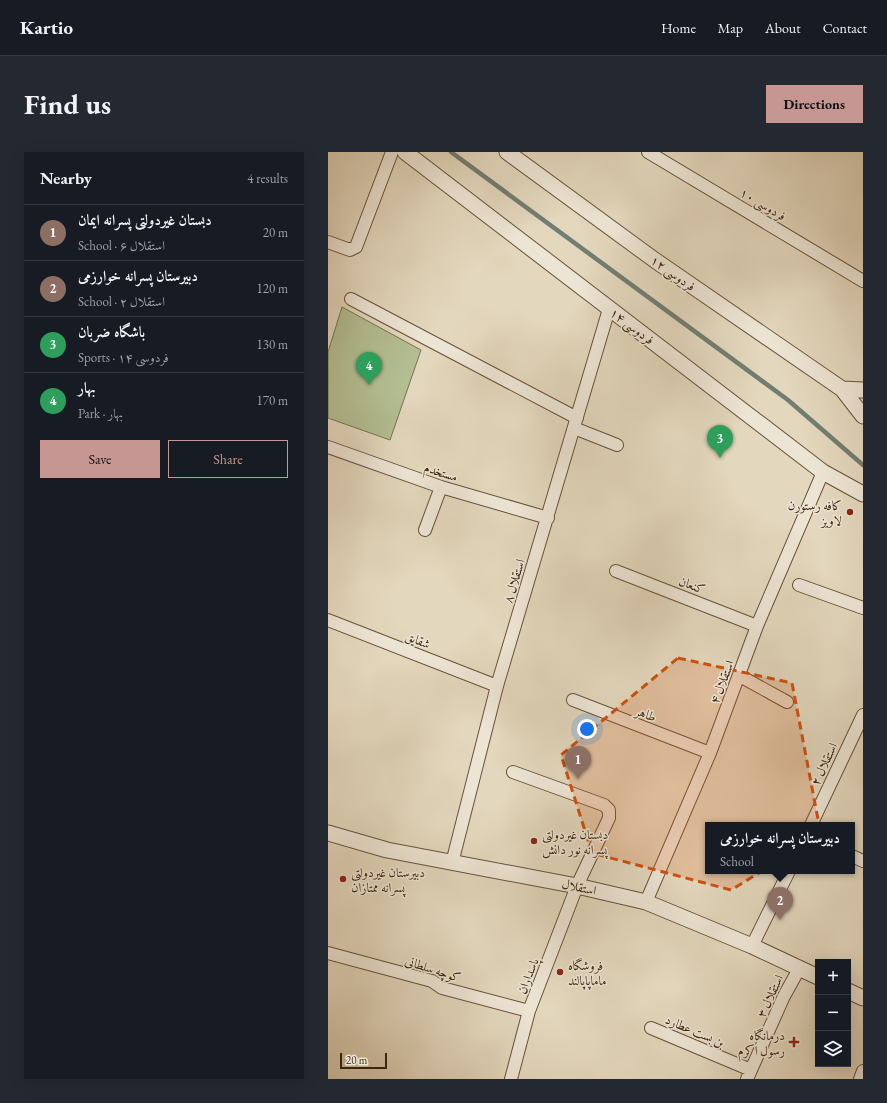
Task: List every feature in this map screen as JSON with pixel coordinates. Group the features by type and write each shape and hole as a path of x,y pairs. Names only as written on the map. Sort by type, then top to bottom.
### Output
{"street":[{"path":"328,242 350,250 356,247 392,152"},
{"name":"فردوسی ۱۴","path":"405,152 823,472 863,494"},
{"name":"فردوسی ۱۲","path":"507,152 656,261 842,389"},
{"name":"فردوسی ۱۰","path":"648,152 863,280"},
{"path":"351,299 617,445"},
{"name":"استقلال ۸","path":"452,863 497,686 609,308"},
{"path":"842,389 863,390"},
{"path":"842,389 863,416"},
{"name":"مستخدم","path":"328,447 441,487 548,518"},
{"name":"استقلال ۴","path":"646,902 710,753 740,676 757,626 823,472"},
{"path":"425,530 441,487"},
{"name":"کنعان","path":"616,571 757,626"},
{"path":"800,585 863,608"},
{"name":"شقایق","path":"328,620 497,686"},
{"path":"740,676 787,702"},
{"name":"طاهر","path":"573,700 710,753"},
{"name":"استقلال ۲","path":"812,822 863,715"},
{"name":"پاسداران","path":"511,1079 530,1011 577,886 609,818 609,810 604,806 513,772"},
{"name":"استقلال","path":"328,833 387,850 577,886 646,902 752,946 815,976"},
{"path":"752,946 788,874"},
{"name":"کوچه سلطانی","path":"328,953 432,981 442,988 530,1011"},
{"name":"استقلال ۳","path":"749,1075 784,996 799,969"},
{"path":"851,992 863,998"},
{"name":"بن بست عطارد","path":"651,1028 749,1075"},
{"path":"860,1079 863,1071"}],"highlighted area":[{"path":"678,658 792,683 821,835 731,890 592,853 561,755"}],"green space":[{"path":"342,307 421,350 390,440 328,418 328,352"}],"waterway":[{"path":"451,152 788,400 863,465"}],"place":[{"name":"بهار","path":"369,385"},
{"name":"باشگاه ضربان","path":"720,458"},
{"name":"کافه رستورن لاویز","path":"850,512"},
{"name":"دبستان غیردولتی پسرانه ایمان","path":"578,779"},
{"name":"دبستان غیردولتی پسرانه نور دانش","path":"534,841"},
{"name":"دبیرستان غیردولتی پسرانه ممتازان","path":"343,879"},
{"name":"دبیرستان پسرانه خوارزمی","path":"780,920"},
{"name":"فروشگاه ماماپاپالند","path":"560,972"},
{"name":"درمانگاه رسول اکرم","path":"794,1042"}]}
